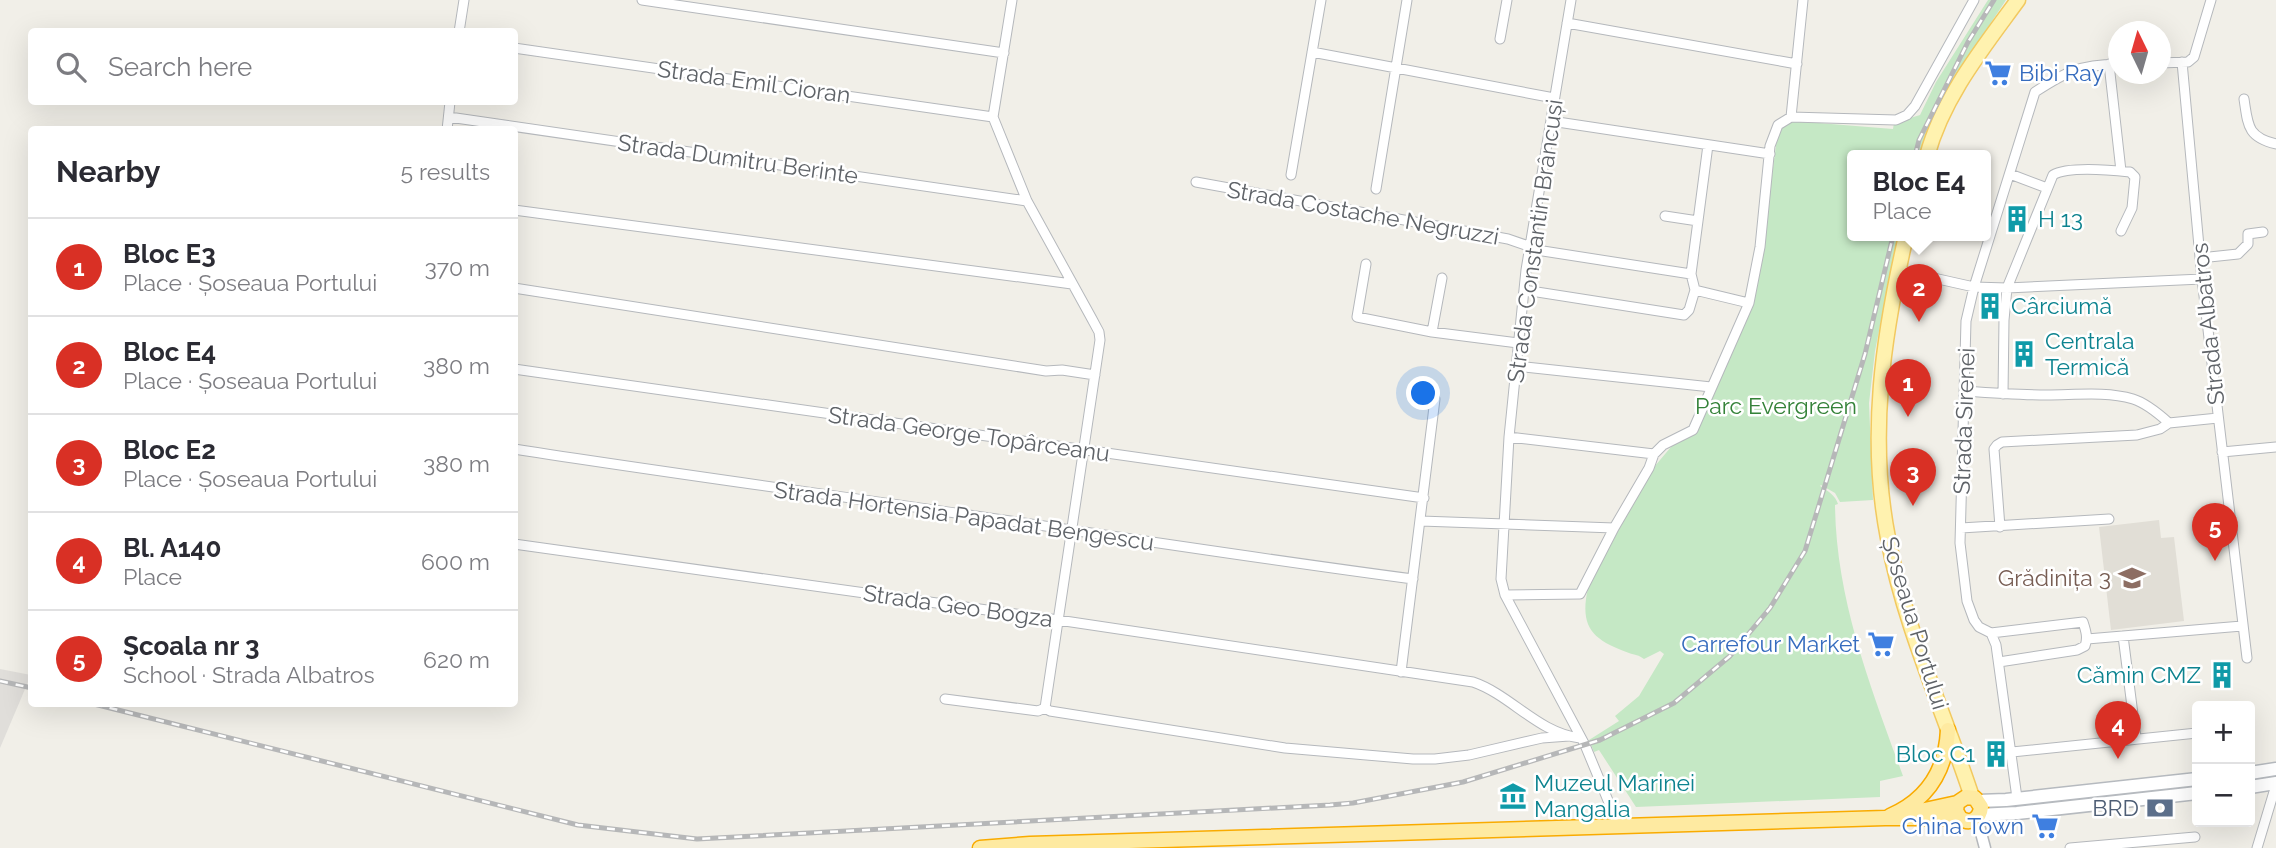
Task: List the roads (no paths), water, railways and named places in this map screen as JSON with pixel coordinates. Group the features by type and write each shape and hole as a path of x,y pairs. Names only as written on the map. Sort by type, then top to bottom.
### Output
{"highway":[{"path":"1885,818 1900,812 1919,798 1936,778 1947,746 1948,730"},
{"path":"980,848 1030,844 1885,818 1969,809"}],"main road":[{"path":"1929,150 1939,121 1951,99 1981,50 2018,0"},
{"name":"Șoseaua Portului","path":"1905,241 1885,344 1879,398 1878,452 1882,504 1897,577 1958,758 1969,809"},
{"path":"2255,772 2276,769"},
{"path":"1969,809 2017,799 2192,780"},
{"path":"2255,786 2276,784"},
{"path":"1969,809 2017,813 2192,794"}],"street":[{"path":"460,28 464,0"},
{"path":"642,0 1004,53"},
{"path":"1012,0 993,117 1027,201 1099,332 1095,375 1045,708"},
{"path":"1291,175 1321,0"},
{"path":"1376,189 1407,0"},
{"path":"1500,39 1507,0"},
{"name":"Strada Constantin Brâncuși","path":"1504,595 1500,564 1518,343 1529,248 1571,0"},
{"path":"1791,117 1803,0"},
{"path":"1619,827 1585,745 1504,595 1580,594 1649,468 1654,454 1693,430 1749,303 1760,247 1772,137 1778,125 1791,117 1896,120 1908,114 1974,0"},
{"path":"2171,63 2188,62 2194,57 2211,0"},
{"path":"1567,23 1797,64"},
{"name":"Strada Emil Cioran","path":"518,49 993,117"},
{"path":"1312,52 1554,98"},
{"name":"Strada Albatros","path":"2182,62 2202,279 2246,658"},
{"name":"Strada Sirenei","path":"1991,234 2035,92 2071,70 2108,65"},
{"name":"Strada Sirenei","path":"2115,84 2120,171 2130,172 2135,177 2132,208 2121,231"},
{"path":"2244,99 2248,125 2253,134 2276,144"},
{"path":"448,126 450,105"},
{"name":"Strada Dumitru Berinte","path":"449,117 511,126"},
{"path":"1551,121 1770,154"},
{"name":"Strada Dumitru Berinte","path":"518,127 1027,201"},
{"path":"1524,290 1684,315 1689,310 1695,290 1691,274 1708,145"},
{"path":"2010,174 2046,188 2053,176 2060,171 2120,171"},
{"name":"Strada Costache Negruzzi","path":"1196,182 1508,239 1529,248 1691,274"},
{"name":"Strada Sirenei","path":"2003,394 2007,288 2046,188"},
{"path":"518,210 1072,284"},
{"path":"1665,216 1698,221"},
{"path":"2200,258 2238,254 2248,244 2248,234 2263,232"},
{"name":"Strada Sirenei","path":"1989,241 1966,321 1960,543 1967,601 1979,627 1991,633 1999,662 2017,799"},
{"path":"1366,264 1357,317 1432,332 1518,343"},
{"path":"1898,270 1974,287 2007,288 2202,279"},
{"path":"1432,332 1442,278"},
{"path":"518,289 1046,371 1062,370 1095,375"},
{"path":"1695,290 1749,303"},
{"path":"1516,366 1711,387"},
{"name":"Strada George Topârceanu","path":"518,370 1423,498"},
{"path":"1965,391 2124,397 2145,405 2169,423"},
{"path":"1401,672 1434,398"},
{"path":"2000,527 1994,449 1997,444 2137,435 2160,429 2169,423 2218,418"},
{"path":"1509,437 1654,454"},
{"path":"2222,452 2276,447"},
{"name":"Strada Hortensia Papadat Bengescu","path":"518,450 1241,557 1413,579"},
{"path":"1961,528 2109,519"},
{"path":"1421,521 1614,528"},
{"name":"Strada Geo Bogza","path":"518,545 1058,620 1473,682 1492,688 1550,730 1569,736"},
{"path":"1991,633 2083,622 2087,639 2085,646 2077,650 1999,662"},
{"path":"2087,639 2242,626"},
{"path":"2123,636 2136,738"},
{"path":"945,699 1038,711 1045,708"},
{"path":"1045,708 1050,711 1285,748 1413,759 1469,755 1542,738 1580,738"},
{"path":"2012,752 2192,733"},
{"path":"2257,848 2276,784"},
{"path":"1969,809 1985,848"},
{"path":"2070,848 2195,836"}],"railway":[{"path":"1916,150 1968,42 1994,0"},
{"path":"106,707 578,825 697,839 1330,805 1463,782 1600,740 1674,703 1730,656 1770,608 1805,551 1865,354 1892,241"},
{"path":"0,681 28,687"}],"place":[{"name":"Bibi Ray","path":"1998,73"},
{"name":"H 13","path":"2017,219"},
{"name":"Cârciumă","path":"1990,306"},
{"name":"Bloc E4","path":"1919,322"},
{"name":"Centrala Termică","path":"2024,354"},
{"name":"Bloc E3","path":"1908,417"},
{"name":"Bloc E2","path":"1913,506"},
{"name":"Școala nr 3","path":"2215,561"},
{"name":"Grădinița 3","path":"2132,578"},
{"name":"Carrefour Market","path":"1881,644"},
{"name":"Cămin CMZ","path":"2222,675"},
{"name":"Bloc C1","path":"1996,754"},
{"name":"Bl. A140","path":"2118,759"},
{"name":"Muzeul Marinei Mangalia","path":"1513,796"},
{"name":"BRD","path":"2160,808"},
{"name":"China Town","path":"2045,826"}],"park label":[{"name":"Parc Evergreen","path":"1776,406"}]}
